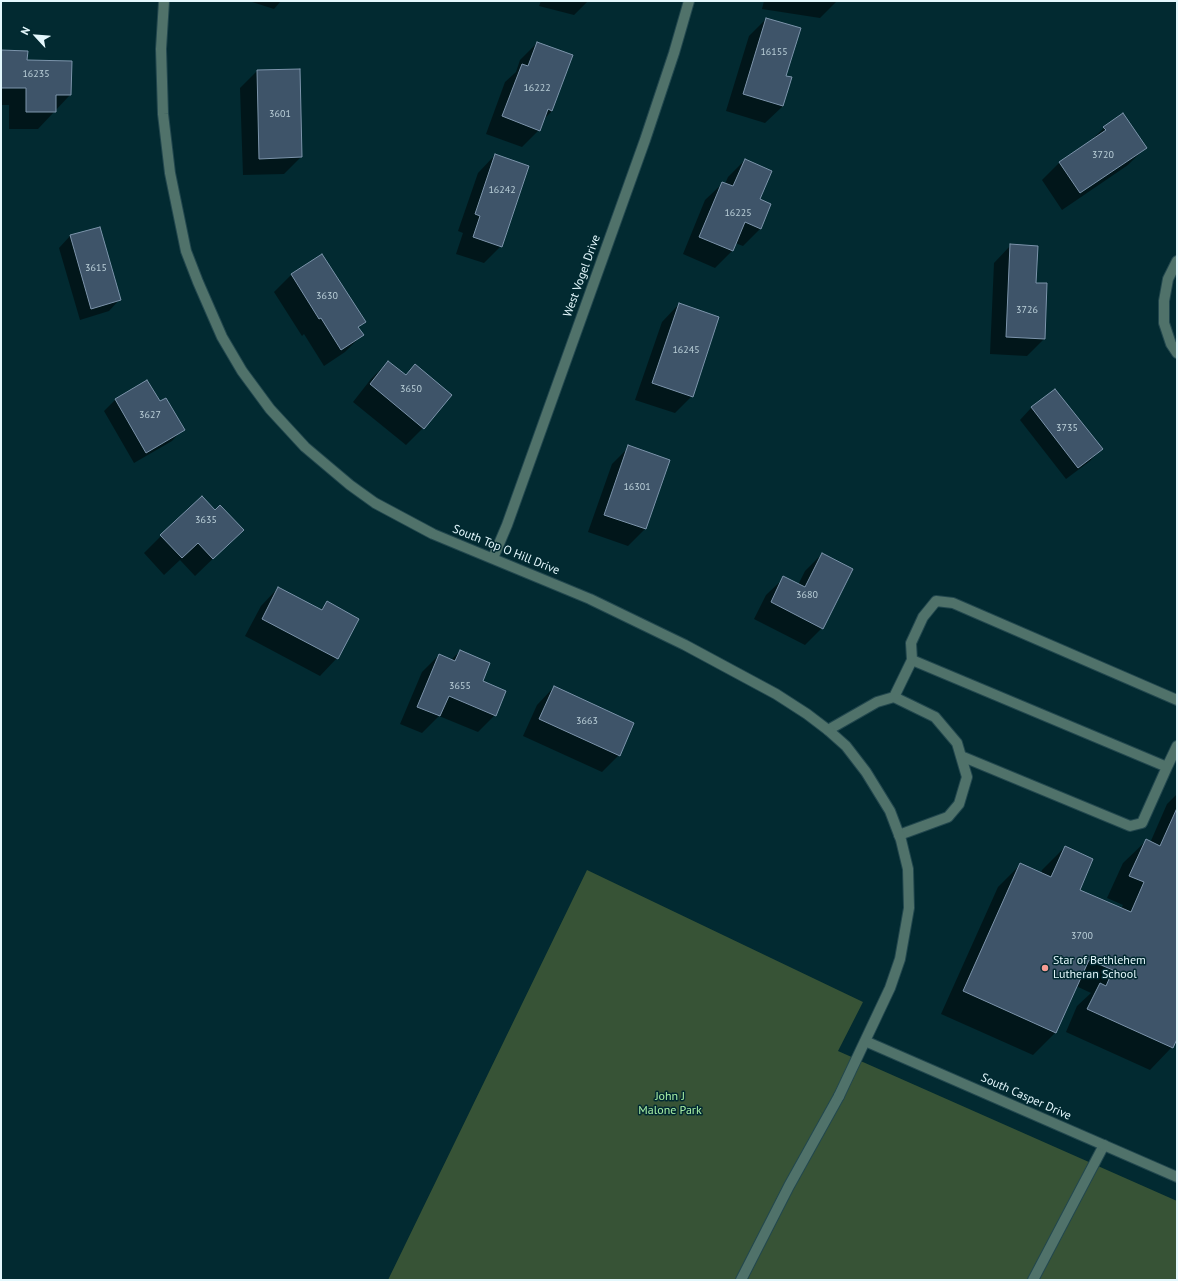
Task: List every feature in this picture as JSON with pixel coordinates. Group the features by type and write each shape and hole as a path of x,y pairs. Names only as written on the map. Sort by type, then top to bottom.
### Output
{"street":[{"name":"South Top O Hill Drive","path":"164,1 161,49 162,107 170,173 186,251 222,337 238,364 270,409 305,448 350,485 375,503 433,534 590,599 685,645 776,694 807,714 846,746 866,772 890,811 899,834 908,870 909,908 900,959 890,988 839,1096 789,1186 741,1280"},
{"name":"West Vogel Drive","path":"493,558 507,526 645,140 674,53 689,1"},
{"path":"1177,261 1168,279 1164,301 1164,323 1171,344 1177,353"},
{"path":"894,697 912,660 911,643 922,617 936,601 953,603 1177,700"},
{"path":"912,660 1167,767"},
{"path":"828,730 877,702 894,697 935,718 956,743 967,777 959,804 948,817 899,834"},
{"path":"961,756 1130,826 1142,823 1177,746"},
{"name":"South Casper Drive","path":"865,1041 1177,1176"},
{"path":"1034,1280 1104,1145"}],"green space":[{"name":"John J Malone Park","path":"587,870 863,1002 838,1051 1177,1201 1177,1280 388,1280"}],"building":[{"path":"766,18 801,28 786,76 792,77 783,106 743,94"},
{"path":"537,42 573,55 552,111 548,109 540,131 502,116 522,64 528,66"},
{"path":"1,50 28,51 27,60 72,61 71,95 56,95 56,112 26,112 26,88 1,88"},
{"path":"300,69 302,157 259,159 257,70"},
{"path":"1123,113 1147,148 1080,193 1059,162 1106,130 1103,127"},
{"path":"495,154 529,166 502,247 473,237 480,216 475,214"},
{"path":"745,159 772,171 760,199 771,204 761,229 745,222 733,251 699,237 722,182 733,186"},
{"path":"100,227 121,300 91,309 70,235"},
{"path":"1010,244 1038,246 1036,283 1047,283 1045,339 1006,337"},
{"path":"322,254 366,322 358,327 364,335 341,350 321,318 319,319 291,274"},
{"path":"679,303 719,317 693,397 652,383"},
{"path":"388,361 406,375 415,364 452,395 424,429 370,384"},
{"path":"147,380 160,401 166,398 185,430 146,453 115,399"},
{"path":"1055,389 1103,449 1078,468 1031,407"},
{"path":"628,445 670,460 646,529 604,515"},
{"path":"202,496 215,510 220,505 244,530 213,559 198,543 182,558 160,535"},
{"path":"822,553 853,569 823,629 771,602 783,576 805,587"},
{"path":"278,587 322,610 327,601 359,619 338,659 262,619"},
{"path":"460,650 490,663 483,681 506,691 496,716 449,696 440,716 417,707 439,654 455,661"},
{"path":"554,686 634,723 620,756 539,719"},
{"path":"1177,808 1177,1039 1173,1048 1087,1009 1100,983 1106,986 1113,970 1089,960 1056,1033 963,991 1020,863 1051,877 1065,846 1093,859 1080,890 1131,912 1144,882 1129,876 1146,839 1160,846"}],"place":[{"name":"Star of Bethlehem Lutheran School","path":"1045,968"}]}
